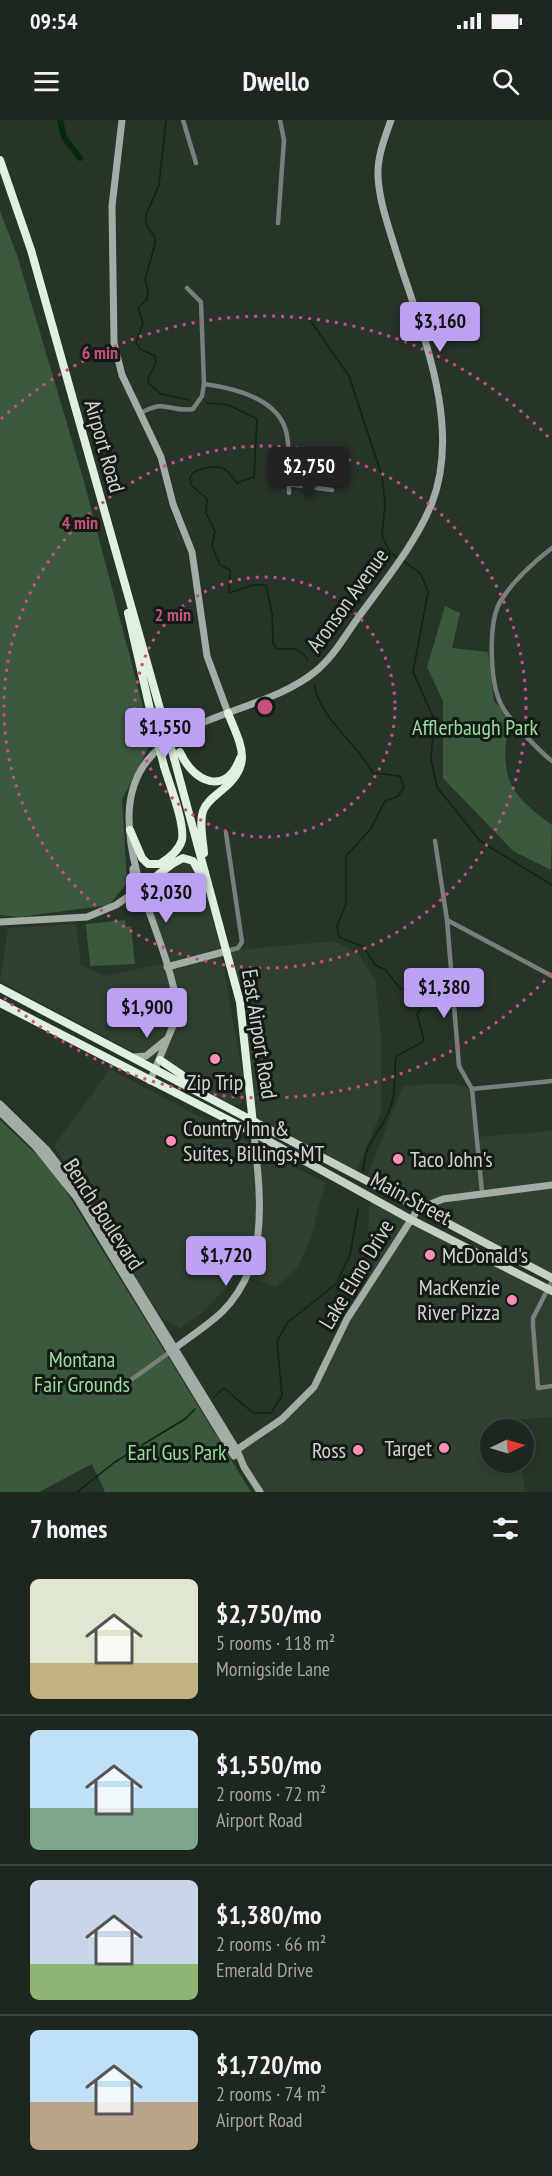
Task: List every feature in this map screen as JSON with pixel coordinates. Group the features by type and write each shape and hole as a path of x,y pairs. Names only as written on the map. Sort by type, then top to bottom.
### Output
{"highway":[{"name":"Airport Road","path":"0,160 31,250 164,723 177,755 227,951"},
{"path":"124,583 131,632 182,839 178,848 160,864 148,864 142,858 130,830"},
{"path":"206,874 203,811 240,771 243,761 241,748 228,713"},
{"path":"177,755 191,771 203,780 214,781 224,778 233,771 241,748"},
{"path":"141,888 179,859 188,858 197,867 212,895"},
{"name":"East Airport Road","path":"227,951 244,1028 255,1122"},
{"path":"0,988 255,1122 254,1134 0,1003"},
{"path":"160,1060 185,1077 200,1093"}],"main road":[{"path":"122,120 112,206 114,343 122,375 161,457 173,504 192,552 207,656 228,713"},
{"name":"Aronson Avenue","path":"150,1082 175,1021 177,1005 141,888 130,830 132,793 147,761 167,740 179,732 288,689 324,664 406,551 424,521 439,480 443,424 435,378 384,213 378,175 383,143 391,120"},
{"path":"129,896 134,880 130,830"},
{"path":"0,922 87,917 110,909 141,888"},
{"path":"167,967 227,951"},
{"path":"132,1057 146,1056 167,1039"},
{"path":"0,1104 46,1149 70,1179 260,1492"},
{"name":"Bench Boulevard","path":"0,1112 35,1146 65,1182 172,1350"},
{"name":"Main Street","path":"255,1122 418,1209 551,1285"},
{"path":"172,1350 222,1312 236,1295 249,1269 261,1220 254,1134"},
{"name":"Main Street","path":"254,1134 410,1219 551,1285"},
{"name":"Lake Elmo Drive","path":"234,1451 282,1419 314,1387 347,1319 418,1209 443,1199 482,1192 552,1185"}],"street":[{"path":"183,120 196,163"},
{"path":"278,223 284,140 280,120"},
{"path":"141,413 157,405 184,411 193,409 202,396 204,384 201,302 187,288"},
{"path":"204,384 245,394 276,411 286,431 289,493"},
{"path":"288,484 332,490"},
{"path":"552,548 537,560 500,603 490,645 500,702 539,752 552,761"},
{"path":"226,833 242,942 238,948 227,951"},
{"path":"435,841 447,920 459,1066 472,1089 482,1192"},
{"path":"447,920 552,976"},
{"path":"472,1089 552,1081"},
{"path":"551,1285 533,1318 533,1326 538,1388 552,1386"},
{"path":"114,1392 172,1350"}],"shaded area":[{"path":"182,861 189,863 205,891 219,943 246,1093 241,1105 234,1106 0,981 8,928 76,924 81,965 104,976 170,962 146,891"},
{"path":"334,941 358,954 375,979 381,1038 381,1112 355,1175 255,1122 244,1025 227,951"},
{"path":"110,1069 325,1183 311,1238 298,1267 276,1287 240,1274 202,1313 180,1328 164,1320 141,1287 110,1228 54,1146"},
{"path":"452,1083 472,1089 477,1137 552,1131 552,1278 365,1181 403,1086"},
{"path":"374,1199 552,1291 552,1417 480,1419 480,1473 523,1473 525,1492 260,1492 237,1450 282,1419 314,1387 367,1287 369,1208"}],"green space":[{"path":"0,211 17,255 83,478 152,741 122,800 127,883 109,905 20,917 0,915"},
{"name":"Afflerbaugh Park","path":"445,606 460,613 452,648 488,652 494,701 509,718 505,754 509,780 524,802 552,825 551,870 513,851 443,778 443,701 427,667"},
{"path":"125,920 126,927 131,926 135,964 90,966 86,924"},
{"name":"Montana Fair Grounds","path":"0,1120 39,1157 61,1183 251,1492 105,1492 92,1464 39,1492 0,1492"}],"waterway":[{"path":"60,120 64,137 80,158"},
{"path":"166,120 159,185 146,215 146,225 155,237 155,244 145,280 148,290 147,299 138,308 143,323 136,342 140,349 155,356 156,360 148,383 161,394 190,400"},
{"path":"307,316 349,376 382,476 385,504 382,536 390,552 398,558"},
{"path":"207,403 229,405 257,419 254,477 237,483 227,471 217,467 196,471 190,478 191,485 207,499 206,513 215,531 212,546 220,565 230,570 229,593 253,585 266,585 272,614 273,643 277,649 299,651 308,661"},
{"path":"402,560 421,574 428,592 413,672 434,719 431,760 437,787 480,841 552,885"},
{"path":"314,684 318,697 331,720 373,773 400,776 404,787 398,796 385,801 370,830 346,856 346,904 337,926 339,937 364,947 375,965 386,970 399,987 419,1002 421,1009 417,1014 424,1041 396,1057 394,1094 391,1105 367,1150 363,1171"},
{"path":"213,1398 224,1388 253,1413 271,1413 282,1396 277,1341 288,1322 336,1284 350,1255 358,1209"},
{"path":"142,1445 185,1419 195,1409"},
{"path":"77,1492 115,1462 138,1448"}],"place":[{"name":"Zip Trip","path":"215,1059"},
{"name":"Country Inn & Suites, Billings, MT","path":"171,1141"},
{"name":"Taco John's","path":"398,1159"},
{"name":"McDonald's","path":"430,1255"},
{"name":"MacKenzie River Pizza","path":"512,1300"},
{"name":"Target","path":"444,1448"},
{"name":"Ross","path":"358,1450"}],"park label":[{"name":"Earl Gus Park","path":"177,1452"}]}
